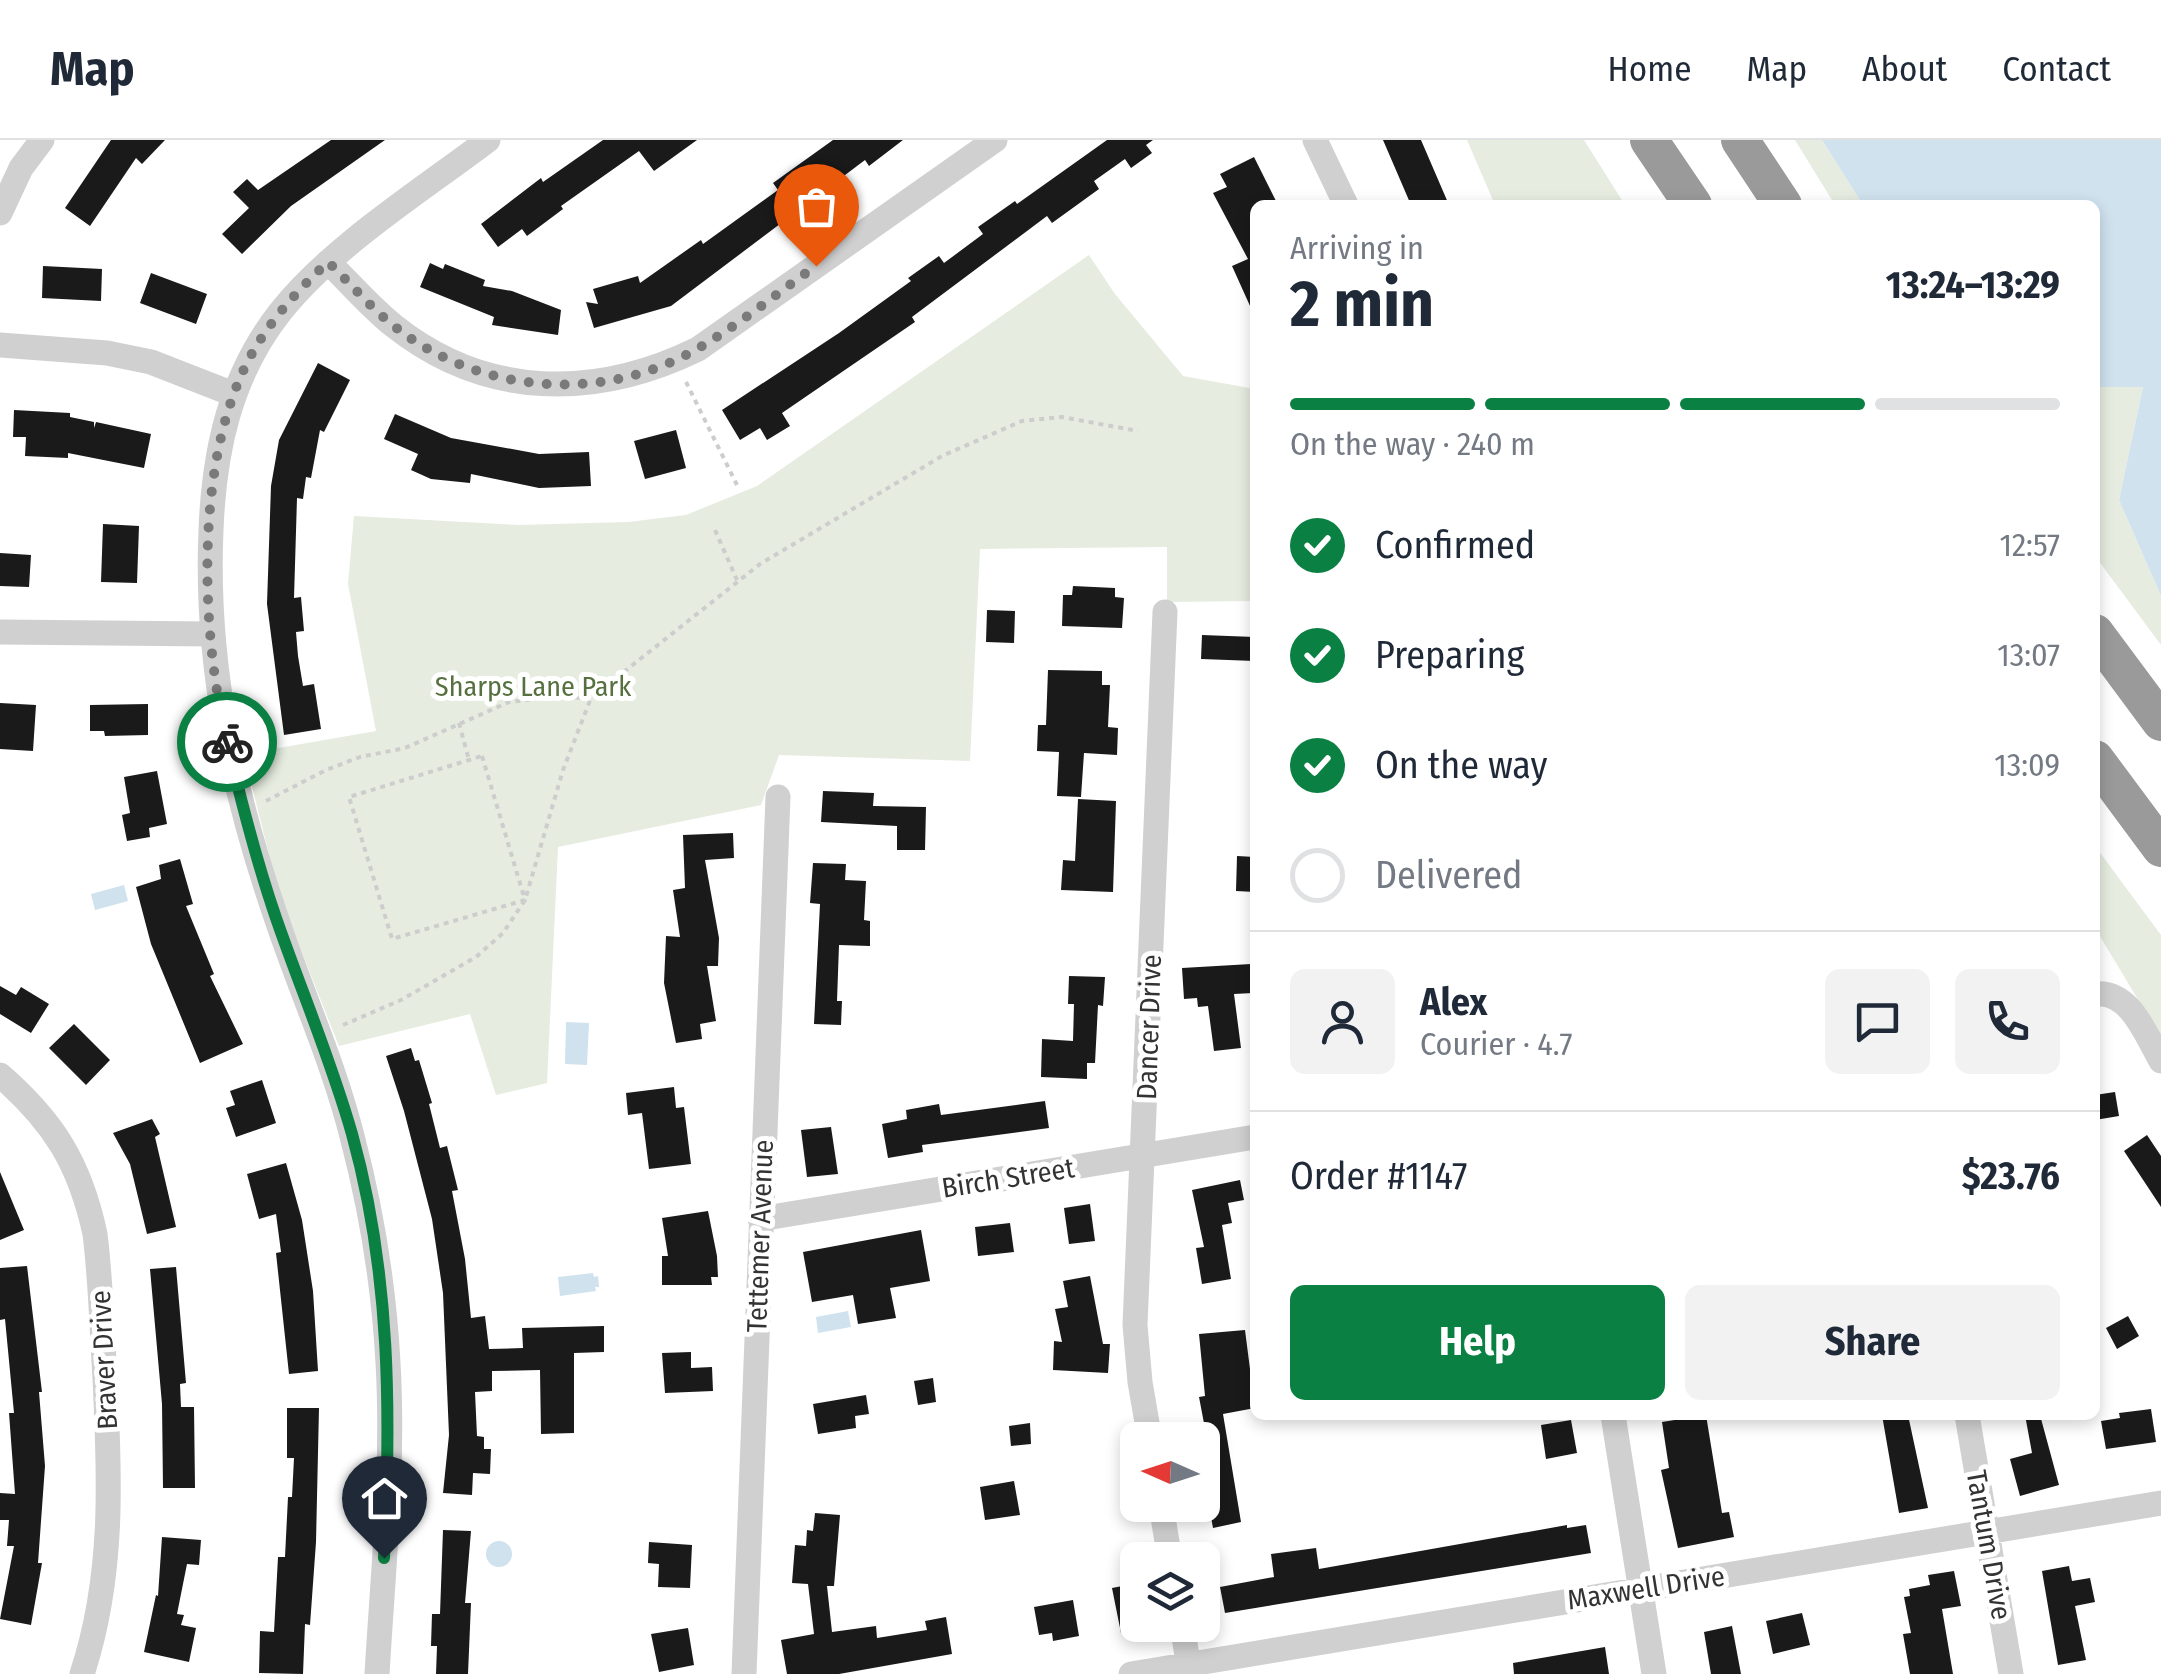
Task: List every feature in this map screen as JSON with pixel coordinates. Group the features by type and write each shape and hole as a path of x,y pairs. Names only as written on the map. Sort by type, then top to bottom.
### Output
{"highway":[{"path":"1649,140 1690,200"},
{"path":"1740,140 1781,200"},
{"path":"2100,640 2161,722"},
{"path":"2100,767 2161,848"}],"street":[{"path":"0,213 21,168 42,140"},
{"path":"378,1674 390,1442 382,1288 370,1212 352,1137 276,917 222,719 210,634 208,575 213,479 219,440 234,394 254,350 279,313 328,262 488,140"},
{"path":"328,262 393,326 428,350 466,368 544,385 582,385 624,378 698,349 995,140"},
{"path":"1315,140 1344,200"},
{"path":"0,345 107,353 151,362 234,394"},
{"name":"Dancer Drive","path":"1147,1422 1136,1325 1164,612"},
{"path":"0,632 210,634"},
{"name":"Tettemer Avenue","path":"744,1674 778,797"},
{"path":"2100,994 2114,994 2128,1007 2161,1061"},
{"name":"Braver Drive","path":"0,1075 29,1100 60,1141 87,1197 96,1234 111,1488 108,1552 100,1604 82,1674"},
{"name":"Birch Street","path":"760,1219 1250,1138"},
{"path":"1614,1420 1654,1674"},
{"name":"Tantum Drive","path":"1968,1420 2011,1674"},
{"name":"Maxwell Drive","path":"1132,1674 1189,1669 1641,1588 2161,1504"},
{"path":"1185,1642 1189,1669"}],"path":[{"path":"676,360 737,485"},
{"path":"319,1035 400,1000 476,957 504,934 525,900 563,770 590,698 760,564 942,456 1022,421 1062,417 1138,431"},
{"path":"715,530 737,582"},
{"path":"244,810 281,796 326,770 360,757 405,748 509,702 590,698"},
{"path":"459,723 469,760"},
{"path":"482,756 525,900 392,939 349,796 482,756"}],"green space":[{"path":"1467,140 1584,140 1622,200 1493,200"},
{"path":"1795,140 1822,140 1860,200 1832,200"},
{"name":"Sharps Lane Park","path":"1089,255 1115,294 1183,376 1250,388 1250,601 1167,602 1167,547 980,549 970,761 779,755 761,805 558,847 547,1083 496,1095 470,1014 339,1046 279,895 244,754 376,731 348,584 354,516 519,525 628,522 686,515 757,486"},
{"path":"2100,387 2143,387 2119,500 2161,596 2161,645 2100,563"},
{"path":"2100,853 2161,935 2161,1038 2100,936"}],"water":[{"path":"1822,140 2161,140 2161,596 2119,500 2143,387 2100,387 2100,200 1860,200"},
{"path":"124,885 128,901 95,910 91,894"},
{"path":"566,1022 589,1023 587,1065 565,1064"},
{"path":"593,1273 598,1276 596,1291 560,1296 558,1277"},
{"path":"848,1311 851,1327 818,1333 816,1317"},
{"path":"499,1541 508,1545 512,1554 508,1563 499,1567 490,1563 486,1554 490,1545"}],"building":[{"path":"111,140 165,140 142,164 136,158 90,226 65,208"},
{"path":"331,140 385,140 291,206 242,254 222,234 249,208 233,192 247,179 258,190"},
{"path":"603,140 697,140 654,171 639,151 561,206 563,209 527,236 522,229 498,247 481,224 541,178 543,182"},
{"path":"833,140 903,140 869,166 865,160 671,306 594,328 586,302 598,304 593,289 638,276 640,283 701,240 703,244 778,190 773,183"},
{"path":"1107,140 1153,140 1146,145 1152,153 1131,168 1125,159 1094,181 1099,189 1052,223 1047,216 912,317 915,322 782,413 790,426 767,440 760,428 740,440 722,410 839,333 939,256 944,263 983,234 978,227"},
{"path":"1383,140 1421,140 1447,200 1409,200"},
{"path":"1254,157 1276,200 1250,200 1250,306 1232,266 1248,259 1213,193 1227,187 1220,174"},
{"path":"430,263 443,269 445,264 485,280 483,286 512,291 561,310 558,335 492,325 494,317 420,287"},
{"path":"43,266 102,269 101,301 42,298"},
{"path":"151,273 207,294 196,324 140,303"},
{"path":"318,363 350,380 324,432 320,430 311,478 306,477 303,499 297,498 294,598 301,597 304,631 296,632 298,656 303,686 314,684 321,729 284,735 267,604 271,486 279,440"},
{"path":"14,410 70,413 70,417 94,422 94,428 96,422 151,434 144,468 68,453 68,458 25,456 26,437 13,437"},
{"path":"395,414 451,438 539,454 589,452 591,486 539,488 471,474 470,483 431,479 411,470 418,454 384,439"},
{"path":"676,430 686,468 645,479 634,441"},
{"path":"103,524 139,526 137,583 101,582"},
{"path":"0,553 31,555 29,587 0,586"},
{"path":"1073,586 1115,588 1115,597 1124,598 1122,628 1062,626 1063,595 1072,595"},
{"path":"987,610 1015,611 1014,643 986,642"},
{"path":"1202,635 1250,637 1250,661 1201,659"},
{"path":"1048,670 1102,671 1102,685 1110,685 1108,727 1118,728 1117,755 1084,753 1081,797 1057,796 1059,752 1037,751 1038,725 1046,725"},
{"path":"0,703 36,705 33,751 0,749"},
{"path":"148,704 148,735 105,736 104,731 90,731 90,705"},
{"path":"157,771 167,824 149,828 150,837 127,841 122,815 130,813 124,777"},
{"path":"823,791 874,793 873,806 926,807 925,850 897,850 897,826 821,822"},
{"path":"1078,799 1116,801 1113,892 1061,890 1063,860 1075,861"},
{"path":"733,833 734,858 705,860 719,938 718,966 707,966 716,1021 700,1024 702,1039 676,1043 664,983 666,936 680,937 673,890 685,888 683,835"},
{"path":"1237,856 1250,857 1250,892 1236,891"},
{"path":"180,859 193,904 186,906 214,974 210,976 243,1044 200,1063 151,944 136,887 161,879 159,865"},
{"path":"813,863 846,864 845,880 866,881 864,920 870,921 870,946 839,945 837,1001 842,1001 841,1025 814,1024 820,904 810,903"},
{"path":"1250,964 1250,993 1234,994 1241,1048 1214,1051 1208,1006 1198,1007 1197,998 1184,999 1182,968"},
{"path":"1069,976 1105,977 1103,1006 1098,1005 1095,1063 1087,1063 1087,1079 1041,1077 1042,1039 1073,1041 1074,1004 1068,1004"},
{"path":"0,986 16,995 21,987 49,1004 31,1033 0,1014"},
{"path":"74,1024 110,1060 86,1085 49,1048"},
{"path":"411,1048 415,1061 419,1060 432,1103 429,1104 440,1148 447,1146 458,1190 452,1191 471,1318 485,1316 489,1349 523,1348 522,1328 604,1326 604,1352 574,1353 574,1433 541,1434 540,1370 492,1371 492,1391 475,1392 477,1436 484,1437 484,1449 491,1449 490,1474 473,1473 472,1495 443,1493 449,1435 443,1293 432,1219 386,1056"},
{"path":"262,1080 276,1123 236,1137 226,1108 235,1105 230,1091"},
{"path":"674,1087 676,1108 684,1107 691,1164 649,1169 642,1113 628,1115 626,1093"},
{"path":"2115,1092 2119,1116 2100,1119 2100,1094"},
{"path":"1045,1101 1049,1128 922,1145 923,1152 888,1158 882,1124 907,1119 906,1110 939,1104 941,1115"},
{"path":"152,1119 160,1134 155,1137 176,1227 147,1234 130,1164 113,1133"},
{"path":"831,1127 838,1174 807,1177 801,1130"},
{"path":"2147,1135 2161,1156 2161,1207 2124,1151"},
{"path":"286,1163 302,1220 313,1291 318,1371 289,1374 276,1253 281,1252 276,1214 259,1219 247,1174"},
{"path":"0,1172 24,1230 0,1240"},
{"path":"1240,1180 1244,1200 1228,1203 1232,1223 1222,1225 1231,1279 1202,1284 1196,1248 1204,1247 1192,1190"},
{"path":"1090,1204 1095,1241 1069,1244 1064,1208"},
{"path":"708,1211 718,1277 711,1277 712,1285 662,1285 662,1256 668,1256 662,1218"},
{"path":"1010,1223 1014,1252 978,1256 975,1227"},
{"path":"921,1230 930,1281 890,1288 896,1318 858,1324 853,1295 812,1302 803,1252"},
{"path":"27,1266 42,1392 45,1466 38,1563 42,1563 31,1625 0,1619 14,1546 7,1546 9,1520 0,1520 0,1493 15,1494 9,1413 14,1413 5,1319 0,1320 0,1268"},
{"path":"176,1267 186,1383 180,1384 181,1407 194,1407 195,1488 163,1488 162,1404 150,1269"},
{"path":"1090,1276 1103,1344 1110,1344 1108,1373 1053,1370 1054,1341 1062,1342 1055,1309 1068,1307 1063,1281"},
{"path":"2128,1316 2139,1336 2117,1349 2106,1328"},
{"path":"1245,1330 1250,1409 1223,1414 1241,1522 1213,1528 1212,1522 1220,1522 1220,1422 1204,1422 1199,1397 1205,1396 1199,1334"},
{"path":"691,1352 691,1368 712,1367 713,1391 665,1393 662,1353"},
{"path":"933,1378 936,1402 918,1405 914,1381"},
{"path":"866,1395 869,1414 855,1416 856,1428 818,1434 813,1404"},
{"path":"287,1408 319,1408 316,1542 303,1674 259,1673 260,1631 274,1632 278,1557 285,1557 288,1497 292,1497 294,1458 287,1458"},
{"path":"2151,1409 2156,1442 2106,1449 2101,1421 2120,1418 2119,1413"},
{"path":"1571,1420 1577,1453 1546,1459 1541,1425"},
{"path":"1707,1420 1722,1513 1729,1512 1734,1537 1678,1548 1661,1470 1669,1468 1662,1422"},
{"path":"1883,1420 1909,1420 1928,1508 1899,1513"},
{"path":"2026,1420 2041,1420 2059,1485 2020,1496 2010,1459 2032,1453"},
{"path":"1030,1423 1031,1444 1011,1446 1009,1426"},
{"path":"1014,1481 1020,1515 985,1520 980,1487"},
{"path":"815,1513 840,1515 834,1586 827,1586 832,1632 876,1626 877,1638 927,1630 925,1621 946,1617 952,1654 839,1674 787,1674 781,1640 814,1634 808,1584 792,1583 795,1545 806,1546 807,1530 813,1531"},
{"path":"1567,1525 1586,1525 1591,1553 1225,1613 1220,1587 1274,1577 1271,1554 1316,1548 1319,1569"},
{"path":"443,1530 471,1531 465,1603 471,1603 468,1674 436,1674 437,1646 431,1646 432,1614 440,1614"},
{"path":"162,1537 201,1540 199,1565 187,1564 177,1614 184,1615 181,1625 196,1628 189,1662 144,1652 158,1596"},
{"path":"649,1542 692,1545 690,1588 658,1587 659,1564 648,1563"},
{"path":"2069,1566 2072,1581 2090,1578 2095,1602 2075,1606 2086,1660 2058,1665 2042,1571"},
{"path":"1954,1571 1961,1606 1942,1609 1953,1674 1910,1674 1903,1634 1911,1633 1904,1597 1910,1596 1909,1589 1930,1585 1928,1575"},
{"path":"1120,1586 1120,1628 1112,1588"},
{"path":"1073,1600 1079,1636 1053,1641 1052,1633 1039,1635 1034,1607"},
{"path":"1802,1613 1810,1645 1773,1654 1766,1621"},
{"path":"1732,1626 1741,1674 1711,1674 1704,1632"},
{"path":"688,1628 694,1665 659,1672 651,1634"},
{"path":"1605,1647 1609,1674 1514,1674 1513,1663"}],"way so far":[{"path":"227,742 212,658 208,575 219,440 254,350 279,313 328,262 393,326 428,350 466,368 544,385 582,385 664,366 698,349 816,266"}],"route":[{"path":"227,742 249,833 330,1063 370,1212 382,1288 388,1365 390,1442 384,1558"}]}
